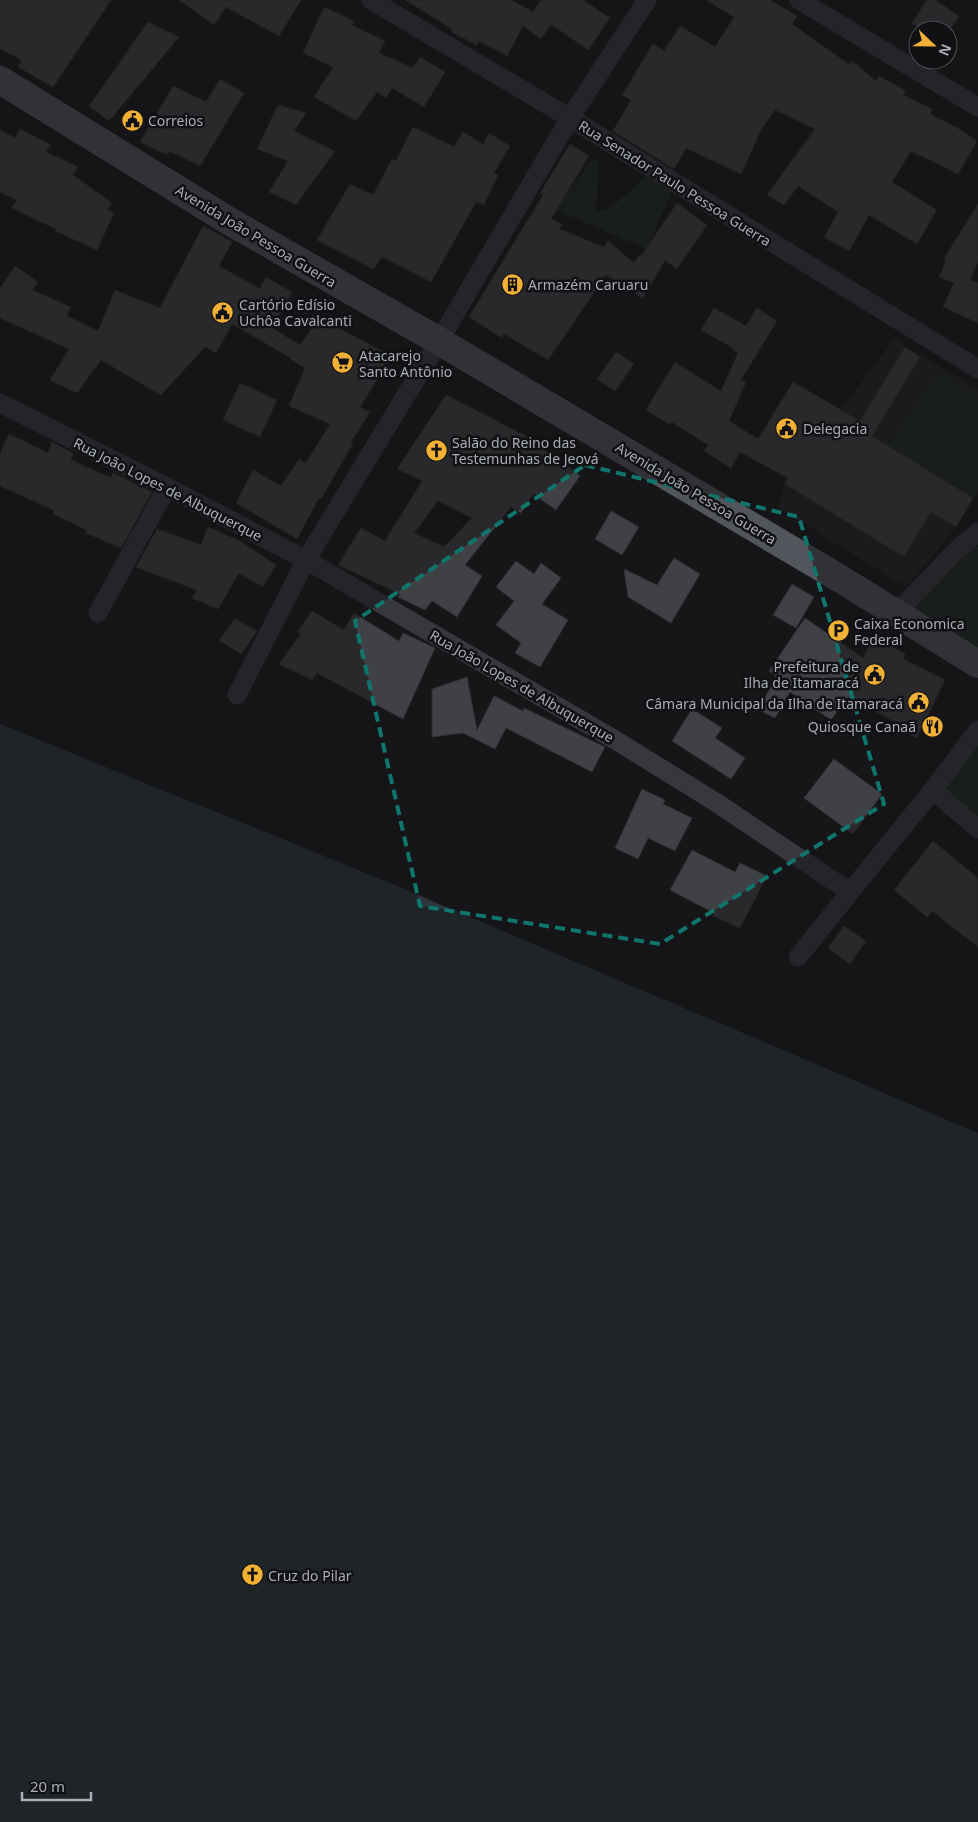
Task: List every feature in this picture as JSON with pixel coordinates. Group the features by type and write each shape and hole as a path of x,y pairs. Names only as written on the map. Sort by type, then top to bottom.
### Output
{"main road":[{"name":"Avenida João Pessoa Guerra","path":"0,80 229,221 439,341 896,613 978,664"}],"street":[{"name":"Rua Senador Paulo Pessoa Guerra","path":"371,0 570,118 978,369"},
{"path":"237,695 306,560 439,341 570,118 647,0"},
{"path":"799,0 978,107"},
{"name":"Rua João Lopes de Albuquerque","path":"0,403 306,560 617,741 725,808 850,892"},
{"path":"98,613 167,487"},
{"path":"896,613 957,550 978,532"},
{"path":"798,957 978,730"},
{"path":"932,790 978,830"}],"highlighted area":[{"path":"585,465 799,517 884,804 660,944 420,906 355,621"}],"shaded area":[{"path":"592,159 599,162 596,212 613,206 647,175 674,186 647,249 556,210"},
{"path":"897,335 905,347 978,388 978,492 956,527 906,587 777,507 785,484"},
{"path":"938,372 978,396 978,492 973,498 888,446"},
{"path":"971,538 978,547 978,648 908,610"},
{"path":"0,724 383,880 978,1133 978,1822 0,1822"},
{"path":"978,741 978,818 941,789"}],"building":[{"path":"0,0 111,0 53,87 18,67 22,60 0,49"},
{"path":"179,0 301,0 279,36 226,7 214,25"},
{"path":"405,0 511,0 533,12 541,0 583,0 610,18 588,50 551,24 541,39 523,26 507,56 479,41 477,45 451,32 452,29"},
{"path":"706,0 770,0 797,16 792,24 850,65 852,61 876,81 879,76 906,91 903,95 932,109 930,114 961,130 977,141 958,174 911,151 892,182 937,210 917,244 869,215 849,251 824,237 838,212 798,186 784,205 767,195 815,129 775,110 762,128 741,174 686,148 674,169 613,131 631,100 622,95 653,44 664,51 680,26 715,47 734,17"},
{"path":"927,0 935,0 959,16 956,20 914,20"},
{"path":"324,7 354,21 352,25 385,41 379,53 413,68 420,57 445,72 424,107 392,88 386,98 377,92 356,121 314,97 333,67 303,53"},
{"path":"148,22 179,37 109,121 89,106"},
{"path":"220,79 244,93 200,166 169,151 167,155 140,142 173,86 206,102"},
{"path":"278,105 306,113 294,131 335,151 296,205 269,192 288,161 257,149"},
{"path":"413,127 454,147 463,132 483,144 489,133 510,146 494,173 498,175 484,205 476,202 431,282 382,257 373,269 317,240 350,184 373,195 392,159 396,161"},
{"path":"20,129 51,145 46,152 78,167 73,175 112,203 107,210 114,213 97,250 55,231 56,229 12,208 17,200 0,192 0,130 15,138"},
{"path":"570,144 589,156 551,219 562,224 559,229 604,247 608,241 634,263 639,255 642,255 677,203 707,225 677,269 665,260 643,298 606,275 548,360 504,334 502,338 469,317 543,195 540,193"},
{"path":"978,204 978,262 970,280 978,283 978,323 943,307 954,283 939,277 946,261 943,260"},
{"path":"203,226 232,242 219,266 260,289 266,277 292,292 272,328 300,345 319,318 392,356 360,407 370,412 351,442 353,443 321,499 319,498 297,539 236,503 253,470 281,486 299,459 306,463 330,424 289,406 305,368 232,324 216,353 205,347 161,395 101,360 77,393 50,380 69,349 0,318 0,288 15,266 38,282 32,290 71,307 67,316 98,331 115,290 160,308"},
{"path":"714,308 746,326 757,308 777,321 741,380 746,382 729,421 758,439 793,382 860,421 905,347 920,357 872,436 973,498 956,527 931,512 904,557 785,484 788,478 740,452 731,468 704,451 708,445 672,422 670,425 646,410 675,362 721,391 738,353 733,348 701,330"},
{"path":"616,352 634,364 615,391 597,379"},
{"path":"240,383 277,400 260,437 223,420"},
{"path":"446,395 528,437 580,476 556,510 533,494 521,513 511,507 465,565 482,576 457,617 432,601 425,610 398,597 400,594 338,565 361,528 385,541 422,481 397,469","holes":["438,501 472,518 444,547 414,533"]},
{"path":"9,434 48,453 52,442 73,453 71,460 111,478 113,473 152,492 121,548 86,533 87,530 53,514 54,510 0,486 0,453"},
{"path":"611,511 639,527 622,555 595,539"},
{"path":"208,527 240,541 276,565 263,587 239,573 218,609 192,598 197,590 136,567 157,529 201,545"},
{"path":"674,558 700,574 671,623 628,597 624,569 657,585"},
{"path":"516,561 534,574 541,563 561,578 542,604 568,620 540,667 515,653 521,643 496,625 514,601 496,587"},
{"path":"792,584 814,597 796,628 773,615"},
{"path":"312,611 344,630 354,613 399,641 403,633 435,648 403,719 317,673 312,680 279,664 301,634 297,632"},
{"path":"805,618 863,658 874,637 905,654 903,659 945,680 917,738 893,727 895,722 848,697 831,720 790,692 775,718 759,710 776,676 769,671"},
{"path":"235,619 257,631 241,654 219,640"},
{"path":"467,677 477,730 494,696 523,711 524,708 605,747 592,772 506,728 495,749 463,733 432,737 432,689"},
{"path":"692,709 722,728 715,738 745,758 731,779 672,741"},
{"path":"834,759 882,794 853,834 804,798"},
{"path":"642,789 665,800 663,804 692,818 675,851 648,838 638,859 615,848"},
{"path":"933,841 978,878 978,947 932,911 927,917 894,890"},
{"path":"692,850 735,872 740,863 767,876 740,928 713,916 714,913 670,890"},
{"path":"844,926 866,941 850,964 828,948"}],"place":[{"name":"Correios","path":"132,120"},
{"name":"Armazém Caruaru","path":"512,284"},
{"name":"Cartório Edísio Uchôa Cavalcanti","path":"223,312"},
{"name":"Atacarejo Santo Antônio","path":"343,363"},
{"name":"Delegacia","path":"787,428"},
{"name":"Salão do Reino das Testemunhas de Jeová","path":"436,450"},
{"name":"Caixa Economica Federal","path":"838,631"},
{"name":"Prefeitura de Ilha de Itamaracá","path":"875,674"},
{"name":"Câmara Municipal da Ilha de Itamaracá","path":"919,703"},
{"name":"Quiosque Canaã","path":"932,726"},
{"name":"Cruz do Pilar","path":"252,1575"}]}
